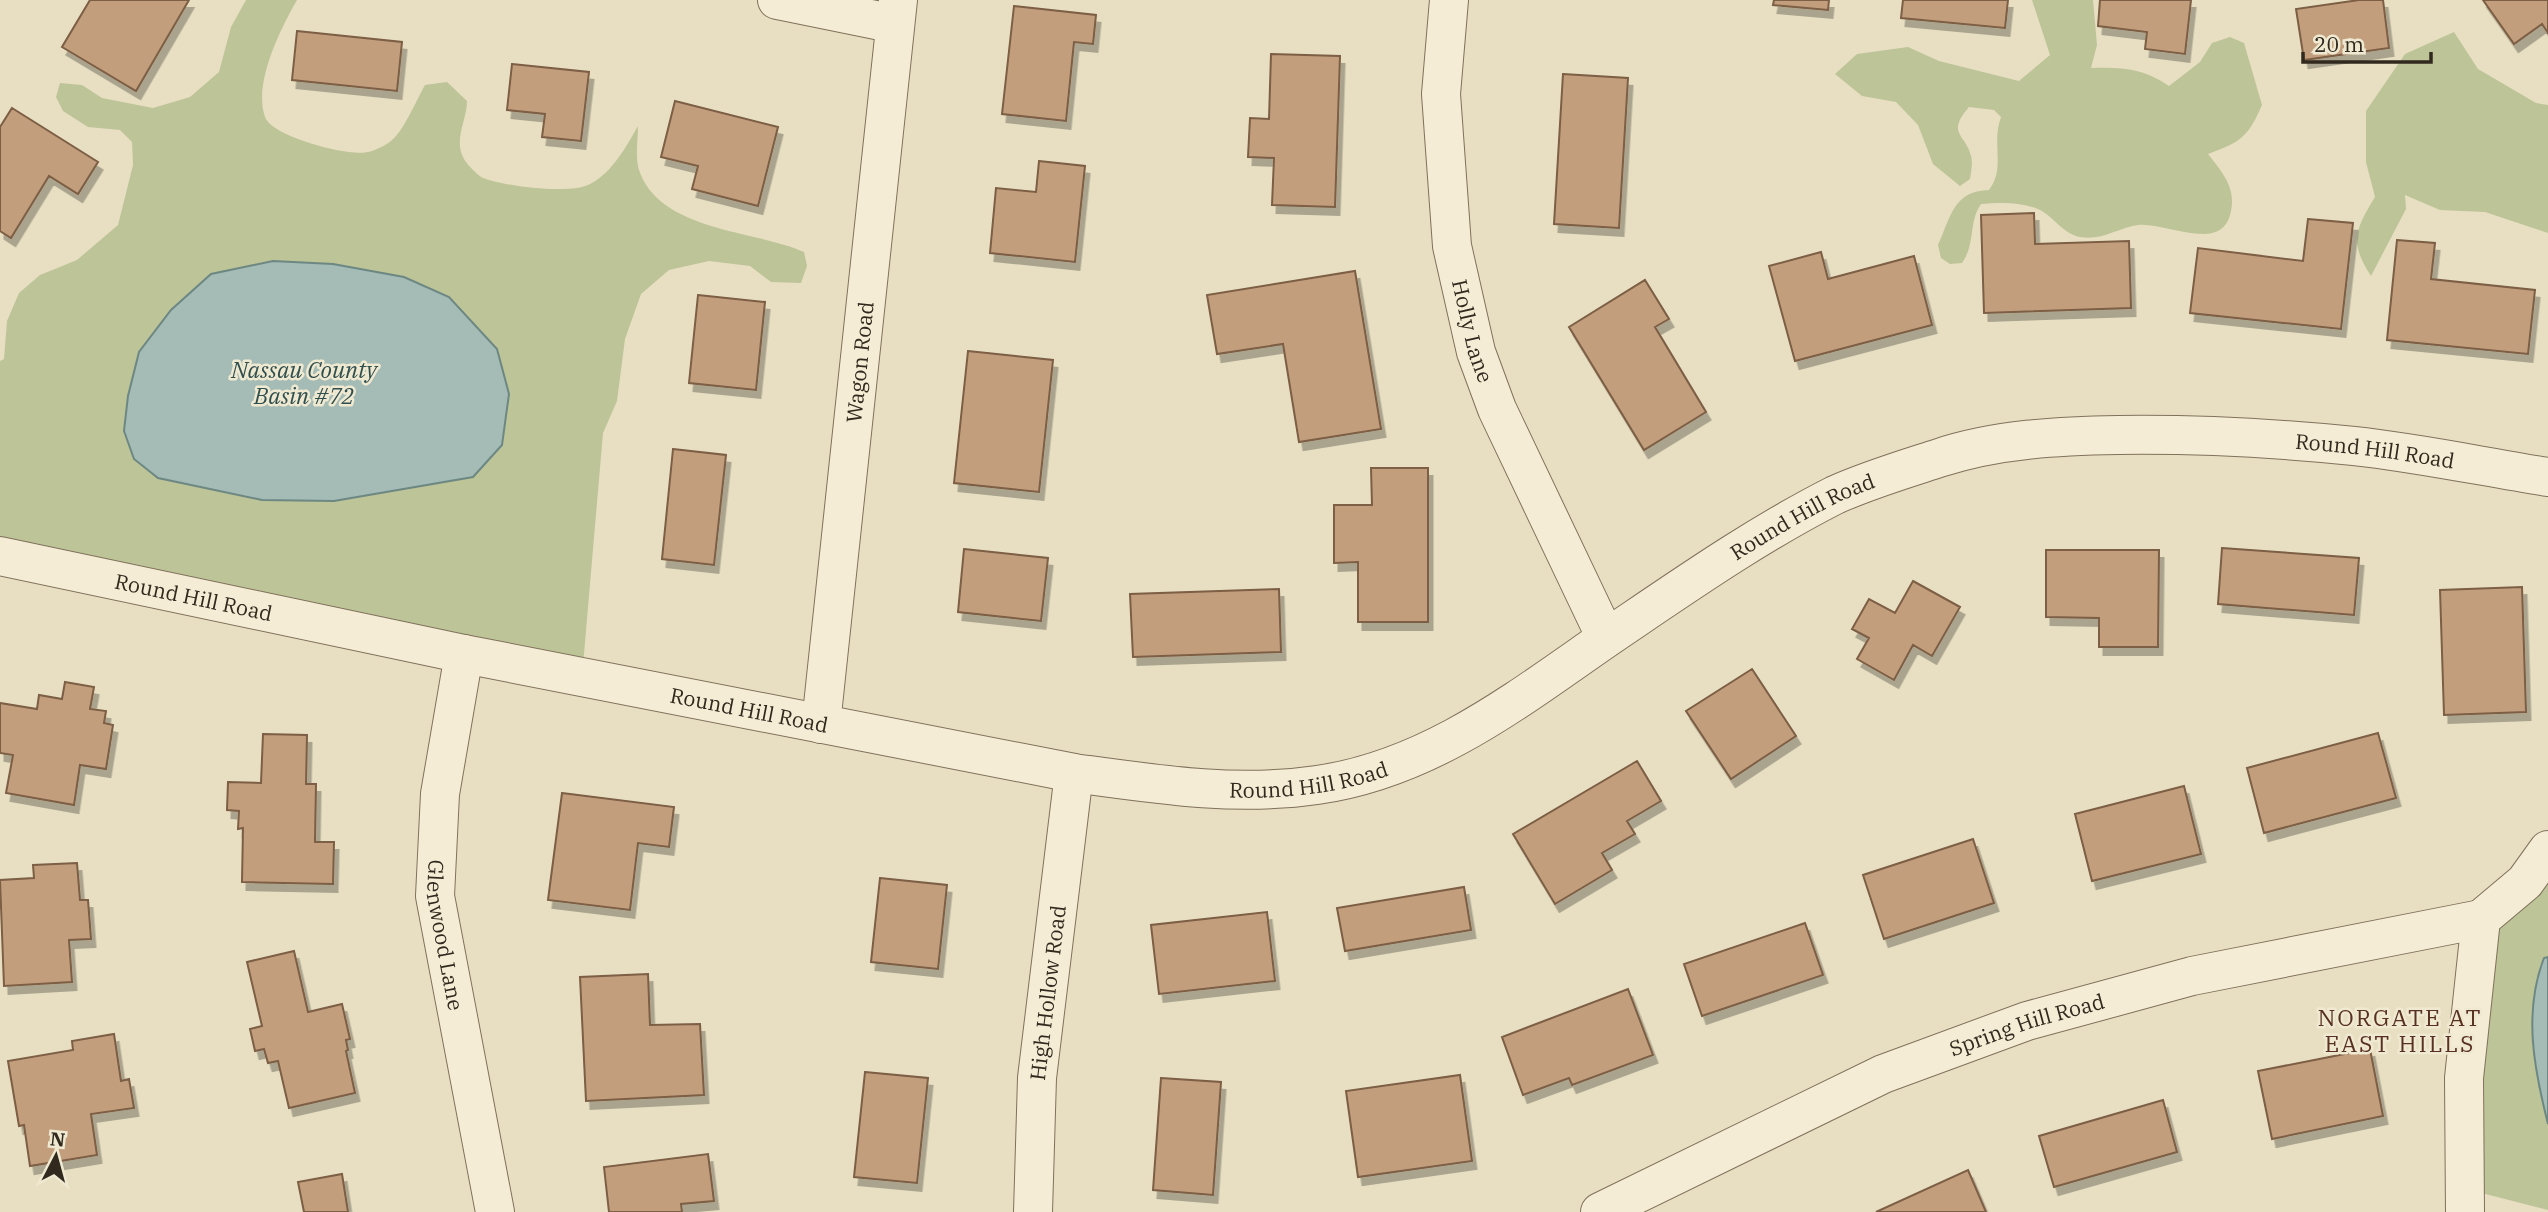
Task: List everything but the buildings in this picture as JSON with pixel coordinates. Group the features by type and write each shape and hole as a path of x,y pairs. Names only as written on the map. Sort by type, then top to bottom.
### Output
{"street":[{"path":"777,0 896,12"},
{"name":"Holly Lane","path":"1449,0 1441,94 1452,246 1476,352 1497,409 1606,638"},
{"name":"Wagon Road","path":"821,724 896,12"},
{"name":"Round Hill Road","path":"0,556 464,654 1074,773 1166,786 1249,790 1318,785 1382,769 1451,741 1518,701 1606,638 1755,540 1839,494 1943,456 2050,436 2192,434 2356,446 2548,477"},
{"name":"Glenwood Lane","path":"464,654 440,794 435,896 495,1212"},
{"name":"High Hollow Road","path":"1033,1212 1038,1078 1074,773"},
{"path":"2465,1212 2464,1078 2481,919 2525,882 2548,850"},
{"name":"Spring Hill Road","path":"1600,1212 1883,1074 2028,1021 2192,976 2481,919"}],"green space":[{"path":"246,0 297,0 270,56 263,88 265,117 282,132 329,148 368,152 387,144 397,135 425,85 447,82 467,101 460,137 461,152 467,164 483,178 505,184 553,189 590,184 612,166 638,126 639,170 650,190 667,206 711,226 804,252 807,266 801,283 771,282 750,266 709,261 669,270 641,294 625,339 617,401 603,433 582,677 0,556 0,361 4,359 7,321 19,293 40,275 77,260 118,225 133,165 132,142 120,130 88,127 63,111 56,97 60,83 82,85 102,98 153,108 190,97 219,72 231,27"},
{"path":"2032,0 2093,0 2097,45 2091,68 2132,70 2150,75 2169,86 2200,62 2212,43 2230,37 2244,43 2262,105 2242,137 2208,154 2230,187 2232,202 2226,224 2217,231 2206,234 2138,225 2088,238 2068,232 2034,207 2011,203 1981,204 1962,263 1950,264 1941,258 1938,245 1955,207 1968,195 1989,190 1994,182 2001,117 1994,110 1969,107 1962,116 1959,133 1968,148 1972,165 1970,179 1960,186 1933,164 1918,125 1896,102 1862,96 1835,74 1857,54 1908,47 1939,61 2019,81 2050,55"},
{"path":"2454,32 2478,69 2536,103 2548,105 2548,233 2485,212 2440,210 2405,195 2406,209 2371,276 2357,245 2359,228 2375,197 2366,162 2366,111 2405,54"},
{"path":"2548,850 2548,1210 2466,1189 2481,919"}],"water":[{"name":"Nassau County Basin #72","path":"273,261 333,264 404,277 449,297 497,349 509,394 502,445 473,477 334,501 262,500 158,478 134,459 124,431 128,396 139,352 171,310 211,274"},
{"path":"2548,957 2548,1124 2535,1062 2532,1020 2538,978 2544,958"}],"district":[{"name":"NORGATE AT EAST HILLS","path":"2400,1030"}]}
